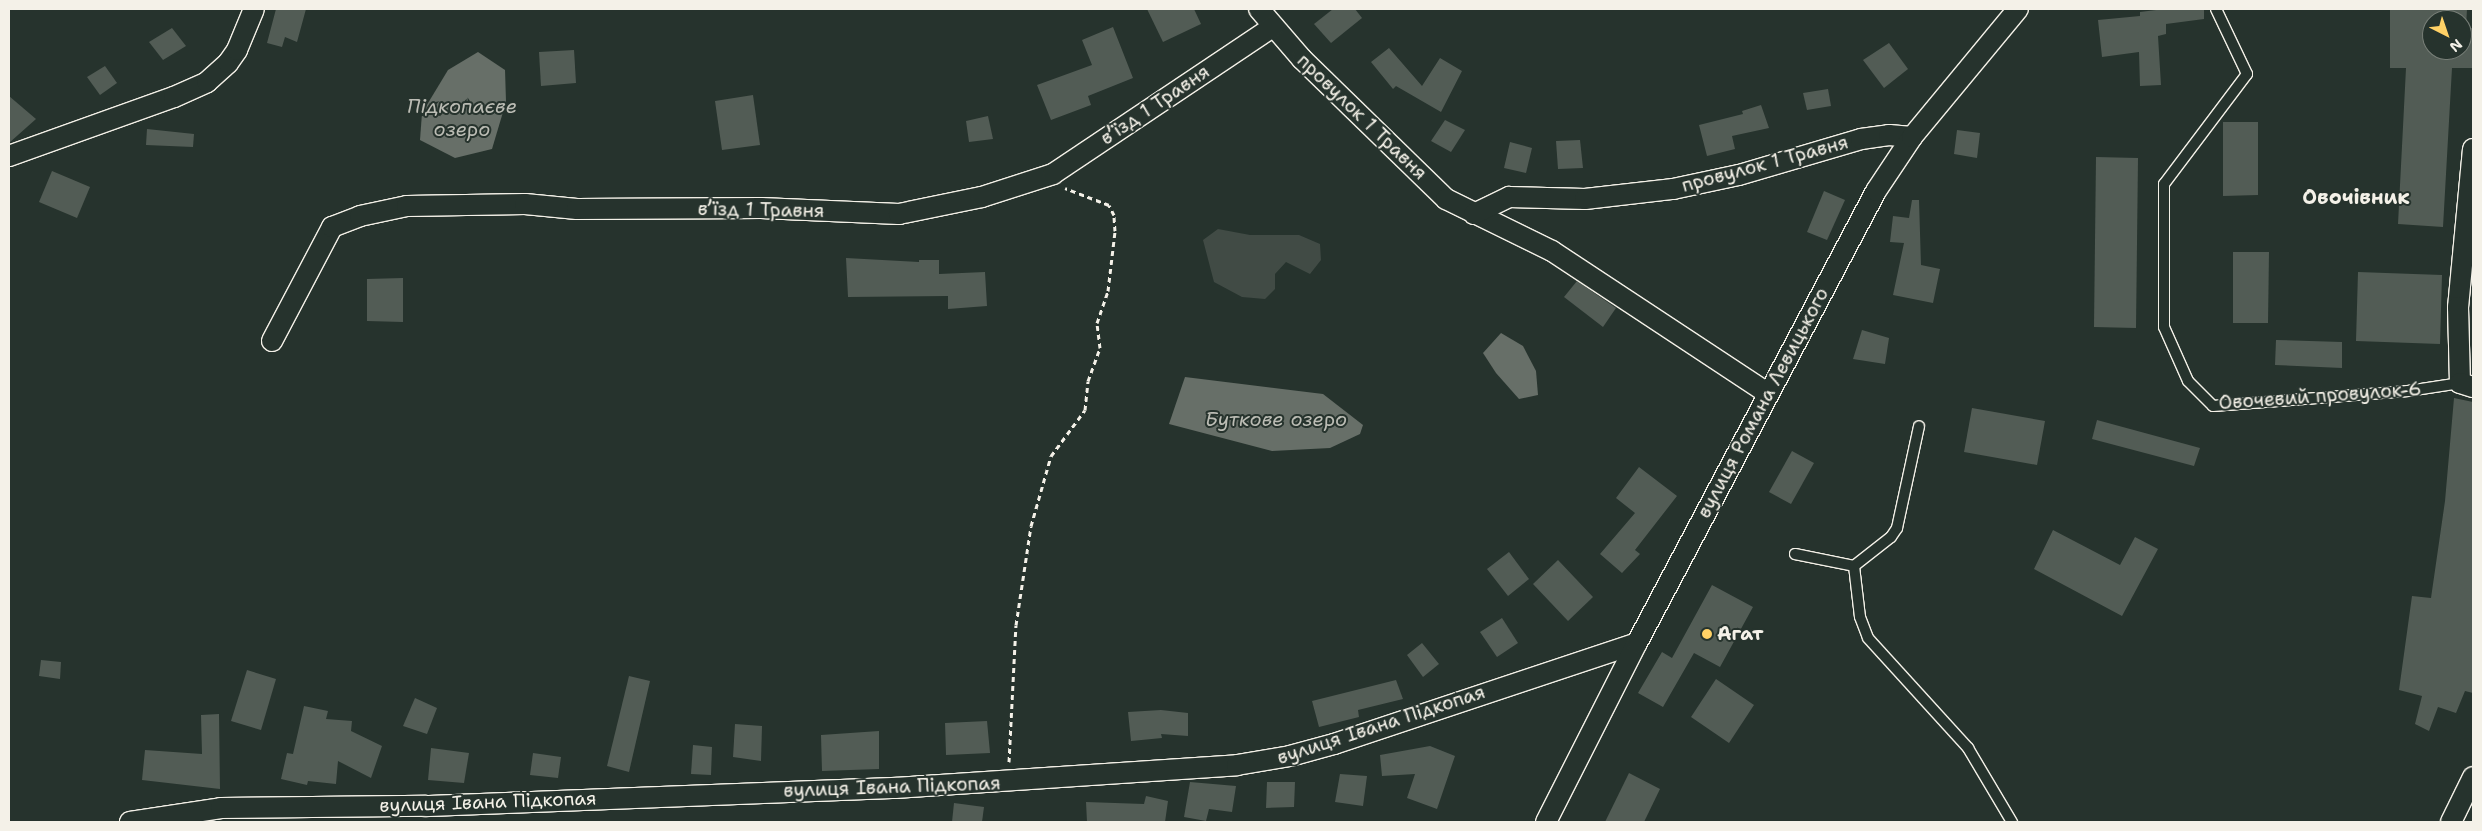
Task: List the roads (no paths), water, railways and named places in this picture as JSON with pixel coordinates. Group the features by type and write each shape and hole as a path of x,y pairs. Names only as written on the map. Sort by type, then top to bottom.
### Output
{"street":[{"path":"9,156 174,97 207,82 228,63 237,50 254,9"},
{"name":"провулок 1 Травня","path":"1259,9 1273,27 1446,199 1552,251 1767,393"},
{"name":"вулиця Романа Левицького","path":"1546,822 1637,642 1767,393 1876,191 1912,137 2018,9"},
{"name":"в’їзд 1 Травня","path":"272,341 332,227 360,216 407,206 525,204 577,209 761,208 899,214 982,198 1053,174 1273,27"},
{"name":"провулок 1 Травня","path":"1474,214 1509,197 1585,199 1673,189 1739,175 1861,139 1889,135 1912,137"},
{"name":"Овочевий провулок-6","path":"2466,385 2458,307 2473,148"},
{"name":"вулиця Івана Підкопая","path":"130,822 221,808 426,806 1008,782 1237,765 1290,756 1637,642"},
{"path":"2451,822 2473,777"}],"lane":[{"name":"Овочевий провулок-6","path":"2216,9 2247,74 2164,184 2164,327 2188,381 2213,406 2466,385"},
{"path":"1854,566 1890,537 1897,528 1919,426"},
{"path":"1795,554 1854,566"},
{"path":"1854,566 1860,617 1868,638 1968,748 2012,822"}],"water":[{"name":"Підкопаєве озеро","path":"478,52 505,70 506,102 492,149 455,158 420,140 422,113 448,70"},
{"path":"1501,333 1523,346 1536,371 1538,395 1519,399 1496,373 1483,353"},
{"name":"Буткове озеро","path":"1185,377 1323,394 1363,425 1360,434 1330,448 1272,451 1169,424"}],"place":[{"name":"Агат","path":"1707,634"}],"district":[{"name":"Овочівник","path":"2356,197"}]}
